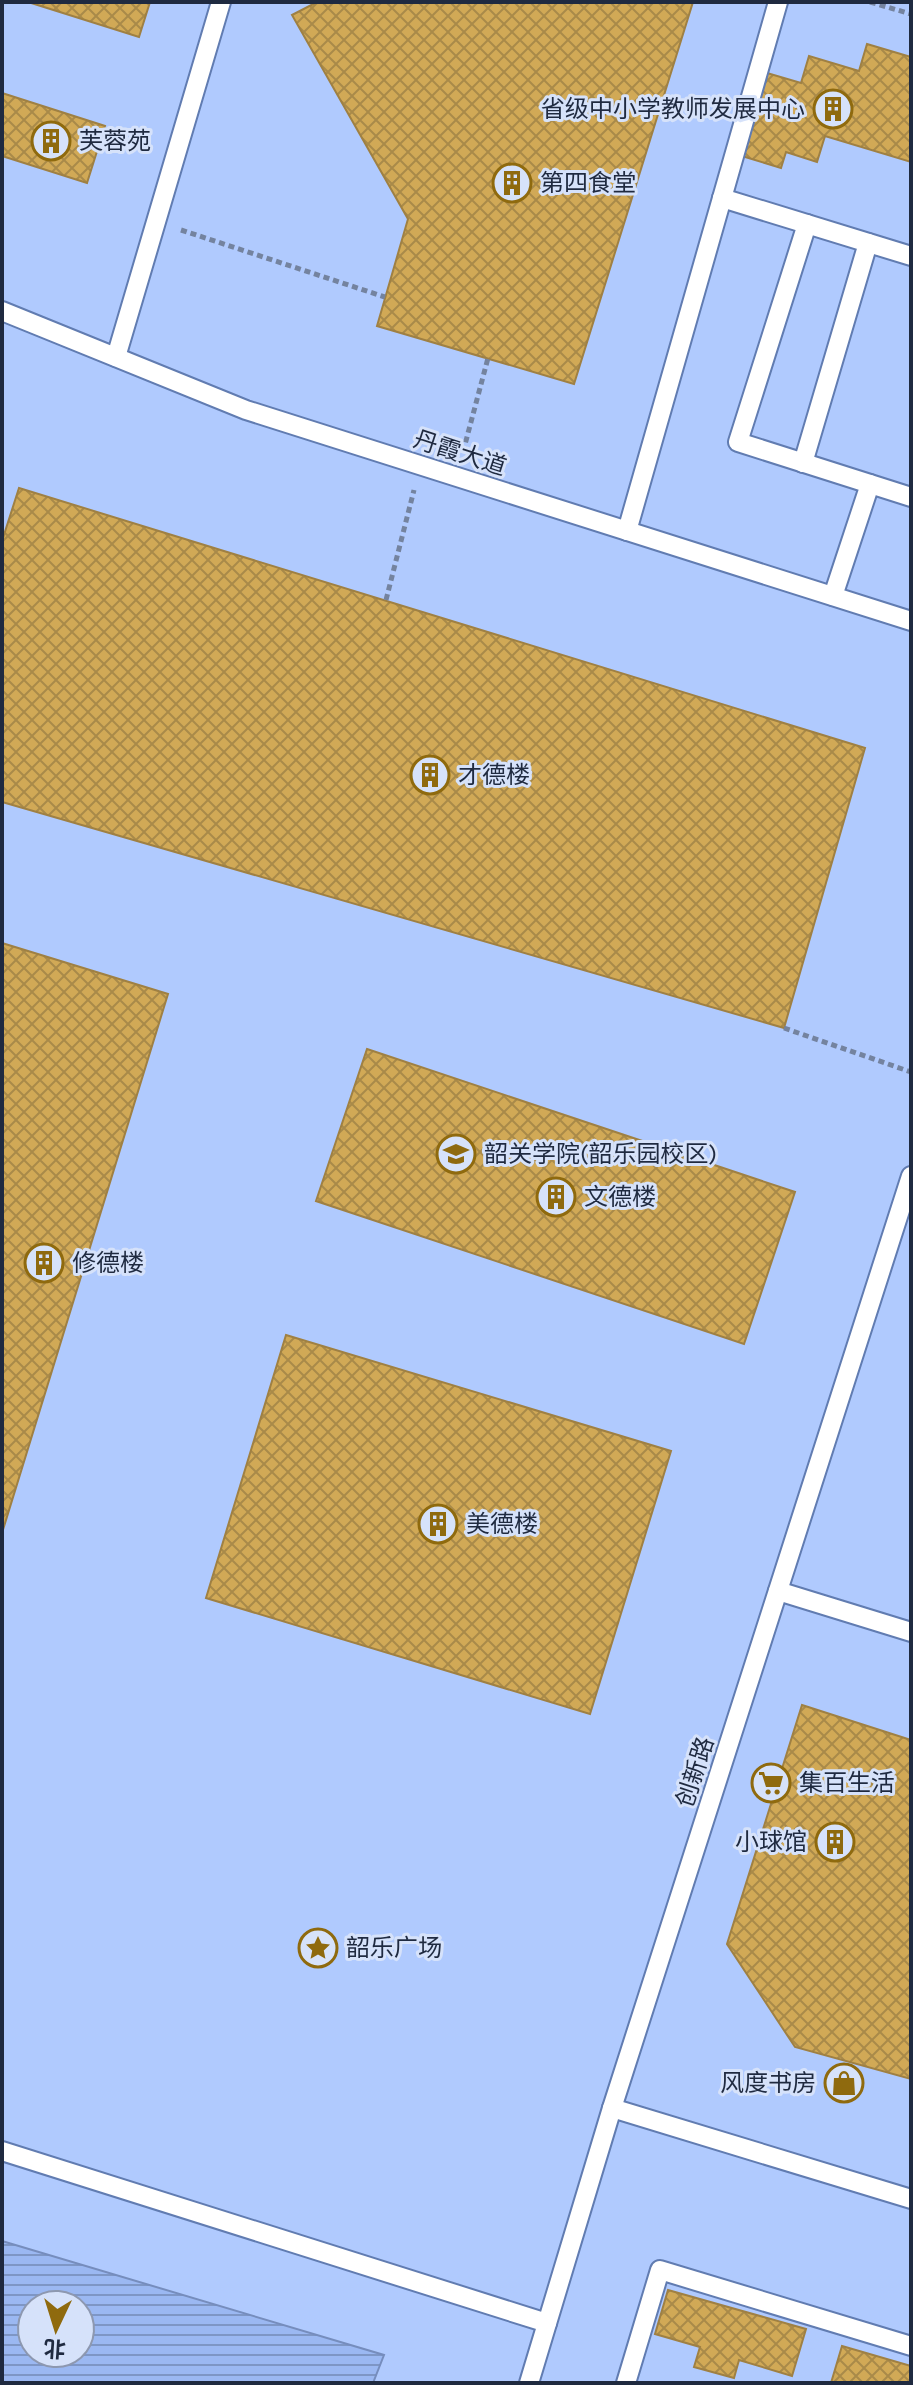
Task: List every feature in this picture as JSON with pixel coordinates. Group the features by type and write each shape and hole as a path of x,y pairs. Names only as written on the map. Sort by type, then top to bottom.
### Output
{"lane":[{"path":"116,357 221,2"},
{"path":"627,531 778,2"},
{"path":"722,198 911,256"},
{"path":"807,224 738,442 870,484 910,492"},
{"path":"803,463 868,243"},
{"name":"丹霞大道","path":"2,311 246,410 911,621"},
{"path":"833,596 870,484"},
{"name":"创新路","path":"529,2383 612,2108 907,1202 911,1176"},
{"path":"778,1591 911,1632"},
{"path":"612,2108 911,2199"},
{"path":"2,2151 547,2323"},
{"path":"626,2383 660,2270 911,2346"}],"path":[{"path":"870,2 911,14"},
{"path":"156,222 385,297"},
{"path":"457,477 488,358"},
{"path":"386,600 420,465"},
{"path":"784,1028 911,1072"}],"shaded area":[{"name":"韶关学院(韶乐园校区)","path":"2,2 911,2 911,2383 2,2383"},
{"path":"2,2241 384,2355 373,2383 2,2383"}],"building":[{"path":"28,2 150,2 139,37"},
{"name":"第四食堂","path":"317,2 693,2 574,384 377,326 408,219 292,15"},
{"name":"省级中小学教师发展中心","path":"867,44 911,57 911,162 825,136 817,162 786,152 781,168 742,156 767,73 801,83 809,56 859,71"},
{"name":"芙蓉苑","path":"2,93 105,126 87,183 2,156"},
{"name":"才德楼","path":"19,488 865,748 784,1028 2,802 2,541"},
{"name":"修德楼","path":"2,943 168,994 2,1533"},
{"name":"文德楼","path":"367,1049 795,1192 744,1344 316,1201"},
{"name":"美德楼","path":"286,1335 671,1451 590,1714 206,1598"},
{"name":"小球馆","path":"802,1705 911,1740 911,2079 795,2047 727,1944"},
{"path":"668,2290 806,2329 792,2376 739,2360 734,2378 694,2367 700,2347 655,2334"},
{"path":"842,2346 911,2366 911,2383 831,2383"}],"place":[{"name":"省级中小学教师发展中心","path":"833,109"},
{"name":"芙蓉苑","path":"51,141"},
{"name":"第四食堂","path":"512,183"},
{"name":"才德楼","path":"430,775"},
{"name":"韶关学院(韶乐园校区)","path":"456,1154"},
{"name":"文德楼","path":"556,1197"},
{"name":"修德楼","path":"44,1263"},
{"name":"美德楼","path":"438,1524"},
{"name":"集百生活","path":"771,1783"},
{"name":"小球馆","path":"835,1842"},
{"name":"韶乐广场","path":"318,1948"},
{"name":"风度书房","path":"844,2083"}]}
